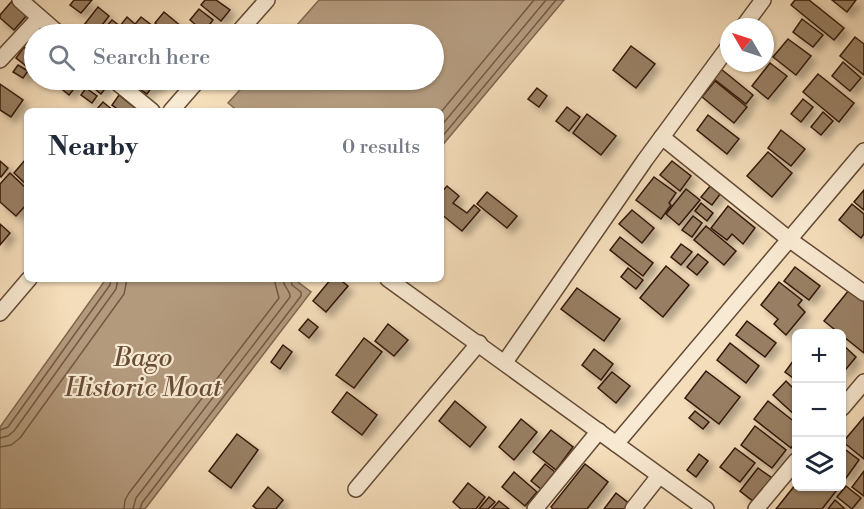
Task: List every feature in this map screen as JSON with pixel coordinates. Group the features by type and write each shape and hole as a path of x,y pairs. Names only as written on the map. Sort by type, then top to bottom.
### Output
{"street":[{"path":"20,0 46,24"},
{"path":"246,24 267,0"},
{"path":"750,18 763,0"},
{"path":"33,24 39,18"},
{"path":"0,60 24,34"},
{"path":"505,362 662,137 720,58"},
{"path":"126,90 148,108"},
{"path":"174,108 189,90"},
{"path":"662,137 790,240 864,293"},
{"path":"616,444 864,151"},
{"path":"0,313 26,282"},
{"path":"392,282 706,509"},
{"path":"356,489 479,343"},
{"path":"846,403 864,382"},
{"path":"536,509 599,431"},
{"path":"756,509 792,466"},
{"path":"633,509 659,476"}],"water":[{"path":"319,0 564,0 444,143 444,108 234,108 228,103 240,90 444,90 444,24 298,24"},
{"name":"Bago Historic Moat","path":"104,282 298,282 311,292 145,509 0,509 0,427"}],"building":[{"path":"74,0 92,0 81,13 70,5"},
{"path":"205,0 216,0 230,10 221,21 201,5"},
{"path":"795,0 809,0 844,28 834,40 791,5"},
{"path":"832,0 856,0 847,12"},
{"path":"12,1 28,14 14,30 0,18"},
{"path":"98,7 109,16 103,24 85,24"},
{"path":"199,9 213,20 210,24 195,24 190,20"},
{"path":"164,12 178,24 156,24"},
{"path":"127,17 135,24 122,24"},
{"path":"141,17 150,24 135,24"},
{"path":"802,19 823,35 813,47 793,32"},
{"path":"855,37 864,44 864,75 840,56"},
{"path":"788,39 811,56 796,75 774,56"},
{"path":"631,46 655,64 636,88 613,70"},
{"path":"24,47 24,64 16,58"},
{"path":"843,62 861,78 850,91 832,76"},
{"path":"18,65 24,69 24,77 23,78 13,72"},
{"path":"774,66 787,76 768,99 752,86 763,72 774,72"},
{"path":"720,70 725,72 753,95 746,104 714,79"},
{"path":"818,74 854,103 839,122 803,92"},
{"path":"715,81 747,107 734,123 702,97"},
{"path":"0,84 23,100 11,117 0,110"},
{"path":"537,88 547,96 539,107 528,99"},
{"path":"63,90 73,90 69,95"},
{"path":"85,90 89,90 97,96 92,103 81,95"},
{"path":"119,95 135,108 116,108 112,105"},
{"path":"803,99 813,107 801,122 791,114"},
{"path":"103,102 110,108 98,108"},
{"path":"567,107 580,117 569,131 556,121"},
{"path":"823,112 833,121 821,135 811,127"},
{"path":"587,114 616,136 601,155 573,133"},
{"path":"708,115 739,139 727,154 697,130"},
{"path":"781,130 805,149 791,166 768,148"},
{"path":"768,152 792,173 772,197 747,176"},
{"path":"0,161 8,168 1,177 0,176"},
{"path":"24,161 24,182 14,173"},
{"path":"672,161 691,176 680,191 660,175"},
{"path":"10,173 24,186 24,207 16,216 0,202 0,184"},
{"path":"654,177 676,193 661,219 636,200"},
{"path":"711,185 721,193 712,205 701,197"},
{"path":"447,186 459,196 453,203 467,213 474,205 480,210 462,231 444,216 444,190"},
{"path":"686,189 700,200 679,225 666,214"},
{"path":"864,190 864,210 854,202"},
{"path":"487,192 517,216 507,228 477,204"},
{"path":"701,203 713,213 707,221 695,211"},
{"path":"852,204 864,214 864,234 861,238 839,220"},
{"path":"728,206 755,228 743,244 732,234 727,240 711,228"},
{"path":"632,210 654,228 642,243 619,224"},
{"path":"693,216 702,223 692,237 682,230"},
{"path":"0,224 10,233 0,245"},
{"path":"706,226 736,251 724,265 694,240"},
{"path":"620,237 653,263 643,276 610,250"},
{"path":"681,244 692,252 681,265 671,257"},
{"path":"698,254 708,262 697,275 687,267"},
{"path":"666,266 689,285 663,317 640,298"},
{"path":"795,267 820,286 809,300 784,281"},
{"path":"628,268 643,280 636,289 621,277"},
{"path":"329,282 343,282 348,286 326,312 313,301"},
{"path":"779,282 802,300 798,305 805,312 786,335 774,324 778,319 761,305"},
{"path":"577,288 620,319 604,341 561,309"},
{"path":"849,290 864,302 864,353 846,339 846,329 834,329 824,321"},
{"path":"308,319 318,327 309,338 299,330"},
{"path":"747,321 776,343 765,357 736,335"},
{"path":"388,324 408,340 394,356 375,341"},
{"path":"364,338 382,352 354,388 336,375"},
{"path":"730,343 759,366 746,383 717,360"},
{"path":"283,345 292,352 280,369 271,362"},
{"path":"846,348 856,357 846,369"},
{"path":"594,349 613,364 601,380 582,365"},
{"path":"792,362 792,377 785,372"},
{"path":"706,371 740,397 719,424 685,398"},
{"path":"612,372 630,386 616,403 598,388"},
{"path":"786,381 792,387 792,412 773,395"},
{"path":"347,392 377,415 362,435 332,412"},
{"path":"455,401 486,427 470,447 439,421"},
{"path":"768,401 792,420 791,448 754,419"},
{"path":"695,411 709,422 703,429 689,418"},
{"path":"864,417 864,459 846,444 846,438"},
{"path":"521,419 537,432 514,460 499,447"},
{"path":"755,426 786,450 772,468 741,445"},
{"path":"551,430 573,447 556,470 533,452"},
{"path":"237,434 258,450 231,488 209,471"},
{"path":"735,448 755,463 740,482 720,467"},
{"path":"846,450 859,460 846,478"},
{"path":"699,454 708,461 696,477 687,470"},
{"path":"545,464 555,472 541,489 531,481"},
{"path":"585,464 608,482 587,509 553,509 551,507"},
{"path":"758,468 772,478 754,502 740,491"},
{"path":"864,471 864,496 852,487"},
{"path":"514,472 537,492 525,506 502,487"},
{"path":"468,483 485,497 476,509 461,509 453,502"},
{"path":"846,486 861,498 852,509 837,497 842,491 846,491"},
{"path":"268,487 283,500 276,509 257,509 253,506"},
{"path":"792,489 792,491 836,491 822,509 776,509"},
{"path":"616,493 631,505 628,509 604,509"},
{"path":"489,497 495,502 488,509 479,509"},
{"path":"835,500 845,509 828,509"},
{"path":"499,501 509,509 492,509"}]}
